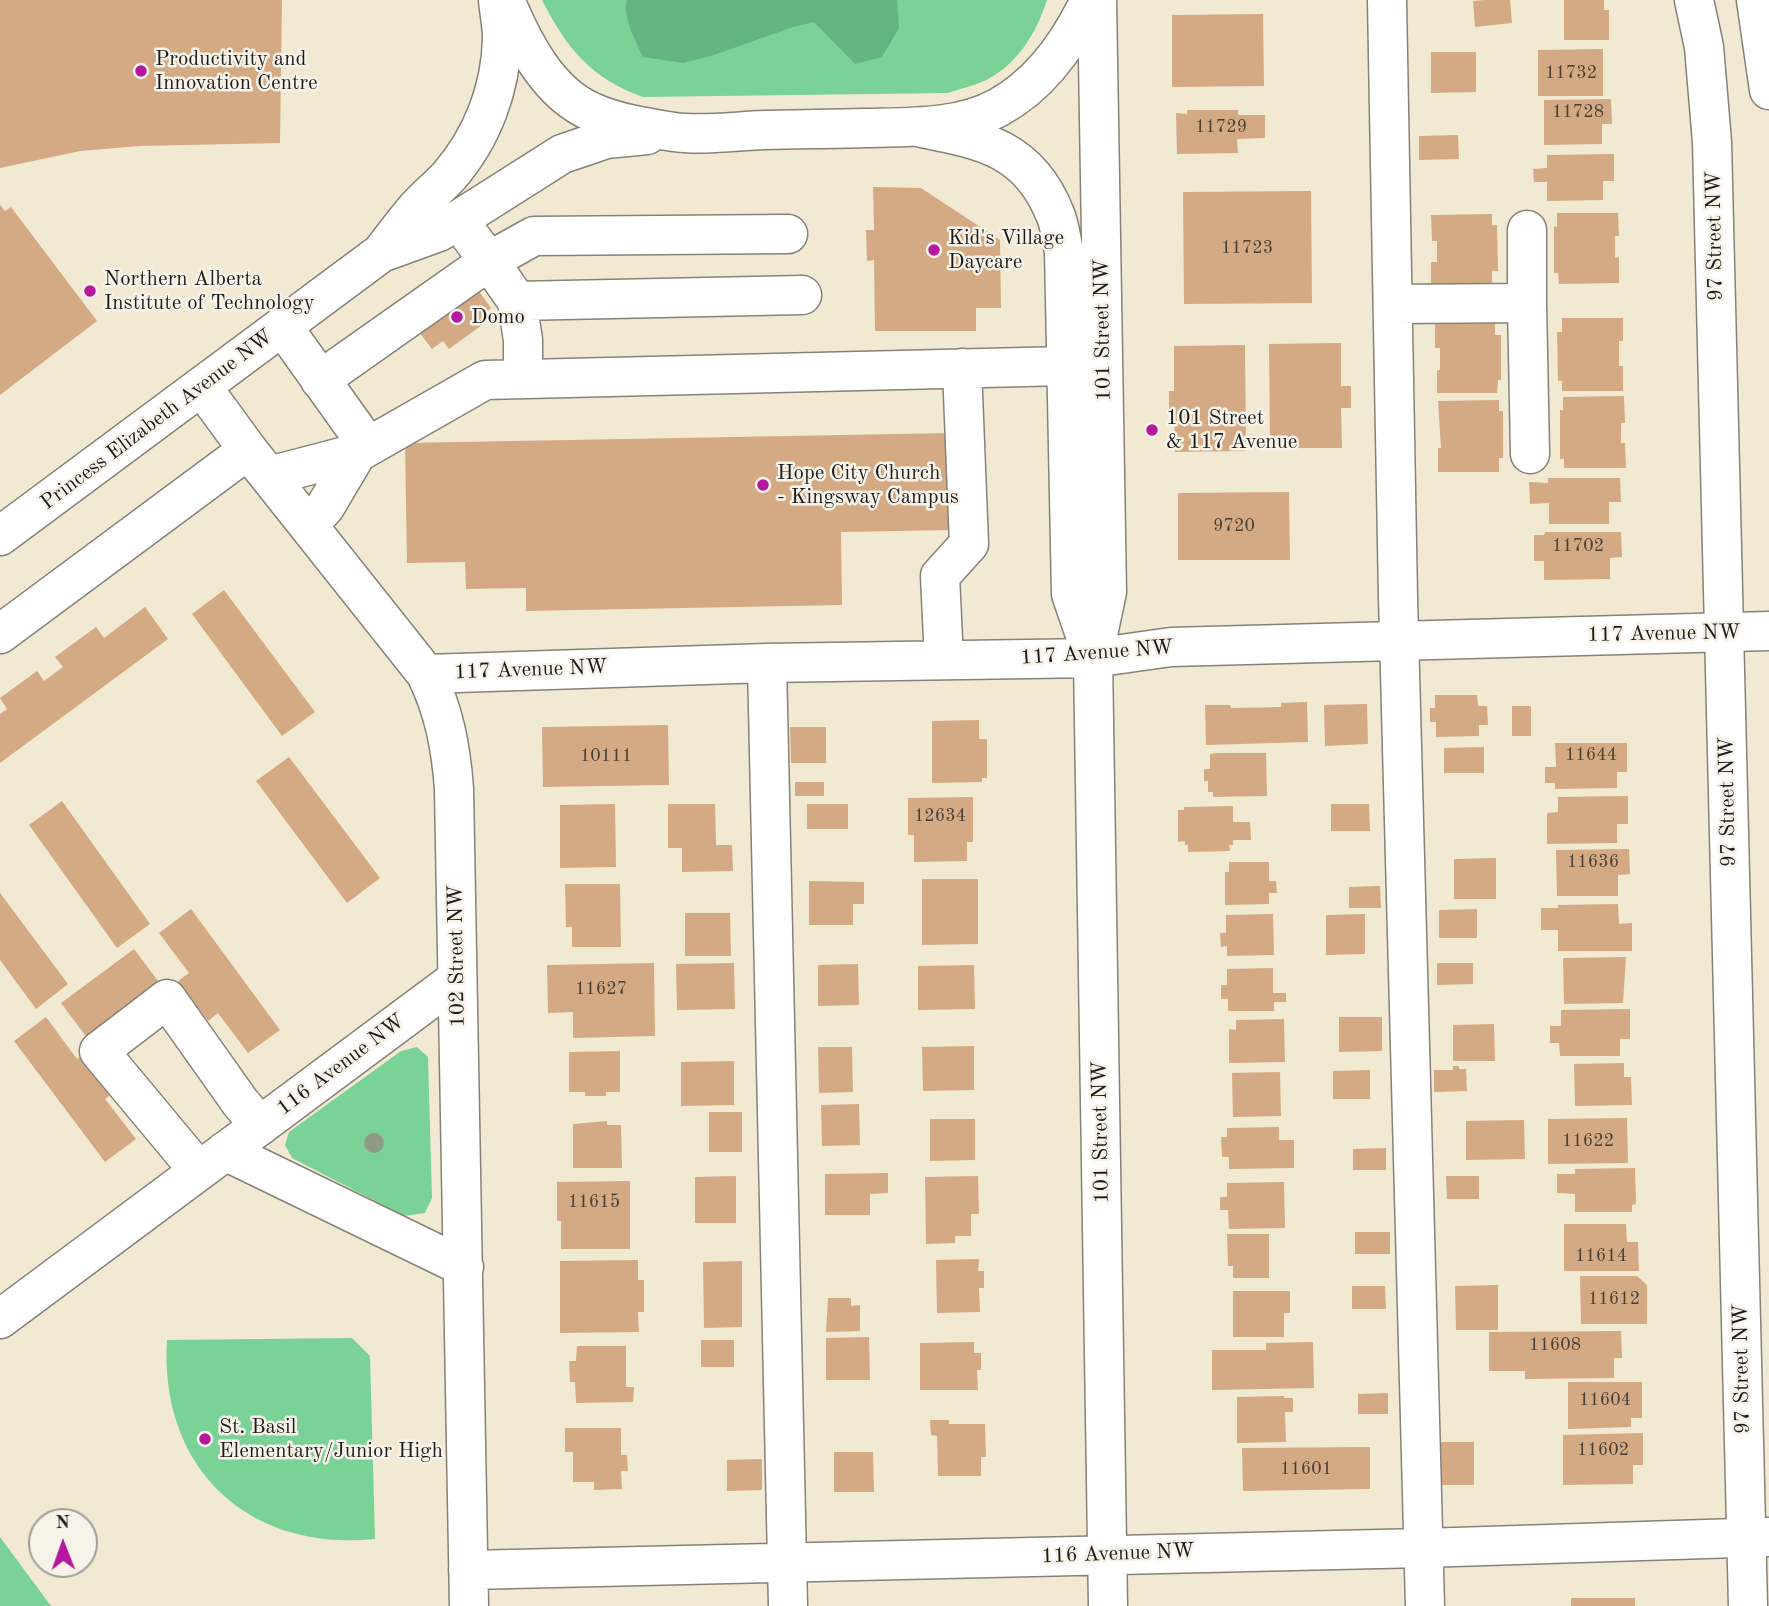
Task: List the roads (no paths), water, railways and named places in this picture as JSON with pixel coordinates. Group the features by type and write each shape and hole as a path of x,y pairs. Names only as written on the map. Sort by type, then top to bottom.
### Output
{"street":[{"name":"Princess Elizabeth Avenue NW","path":"0,536 381,253 415,209 448,177 468,152 483,125 493,100 502,38 498,0"},
{"path":"505,0 521,38 544,72 566,95 591,112 676,132 913,127 960,121 998,108 1026,88 1049,65 1075,32 1090,0"},
{"name":"101 Street NW","path":"1097,0 1107,592 1093,658 1108,1606"},
{"path":"1387,0 1399,640 1425,1606"},
{"name":"97 Street NW","path":"1695,0 1704,47 1713,142 1724,632 1758,1537 1748,1606"},
{"path":"1756,0 1769,90"},
{"name":"101 Street NW","path":"913,127 969,137 999,148 1029,169 1056,215 1064,251 1071,594 1093,658"},
{"name":"Princess Elizabeth Avenue NW","path":"381,253 439,232 562,154 606,139 676,132"},
{"path":"458,220 517,302 523,340 523,379"},
{"path":"1527,230 1530,454"},
{"path":"320,380 489,261 534,236 788,234"},
{"path":"517,302 802,295"},
{"path":"1393,304 1527,303"},
{"path":"283,327 320,380 362,449"},
{"path":"0,634 259,463 362,449 485,380 1066,366"},
{"path":"944,660 940,576 969,544 962,368"},
{"name":"102 Street NW","path":"202,387 426,674 439,701 452,757 464,1267 468,1588"},
{"path":"309,525 325,507 362,449"},
{"name":"117 Avenue NW","path":"426,674 767,663 1093,658 1171,647 1769,631"},
{"path":"767,663 788,1606"},
{"name":"116 Avenue NW","path":"0,1319 457,979"},
{"path":"260,1126 167,999 99,1051 212,1161 464,1267"},
{"name":"116 Avenue NW","path":"468,1588 787,1564 1758,1537"}],"place":[{"name":"Productivity and Innovation Centre","path":"141,71"},
{"name":"Kid's Village Daycare","path":"934,250"},
{"name":"Northern Alberta Institute of Technology","path":"90,291"},
{"name":"Domo","path":"457,317"},
{"name":"101 Street & 117 Avenue","path":"1152,430"},
{"name":"Hope City Church - Kingsway Campus","path":"763,485"},
{"name":"St. Basil Elementary/Junior High","path":"205,1439"}]}
